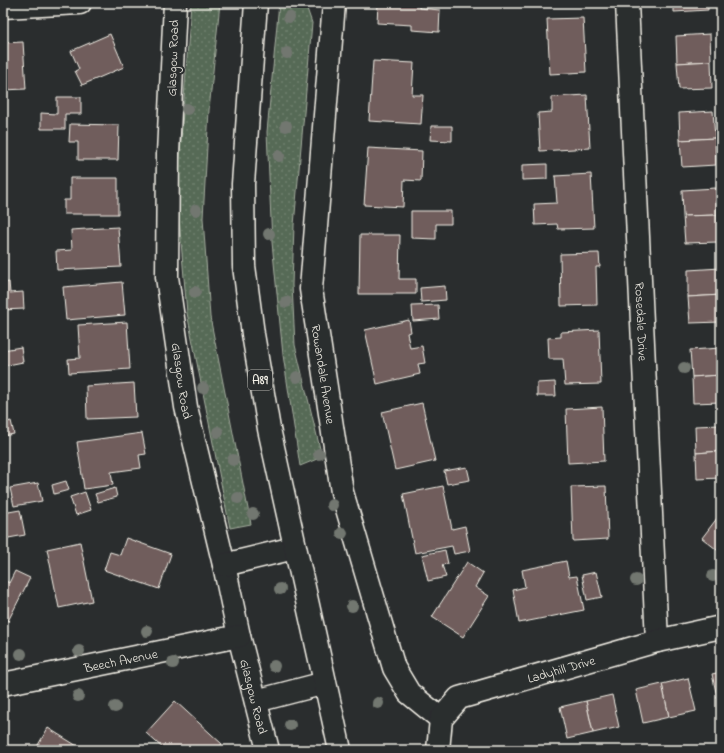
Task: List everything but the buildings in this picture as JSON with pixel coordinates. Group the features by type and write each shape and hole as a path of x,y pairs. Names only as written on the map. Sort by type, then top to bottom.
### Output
{"street":[{"path":"3,7 80,3"},
{"name":"Glasgow Road","path":"174,3 168,154 167,277 186,406 224,564 239,636 268,750"},
{"name":"A89","path":"256,3 243,184 244,266 253,334 269,429 294,548 340,750"},
{"name":"Rowandale Avenue","path":"334,3 311,289 342,492 394,668 409,693 441,719"},
{"name":"Rosedale Drive","path":"627,3 657,641"},
{"path":"224,564 294,548"},
{"name":"Ladyhill Drive","path":"441,719 459,698 657,641 721,628"},
{"name":"Beech Avenue","path":"3,684 239,636"},
{"path":"256,701 325,683"},
{"path":"438,750 441,719"}],"green space":[{"path":"191,3 220,3 209,110 203,218 210,317 251,524 230,528 187,313 177,194"},
{"path":"279,3 305,3 312,23 294,225 292,285 295,345 322,457 300,466 283,355 272,242 267,132"}]}
